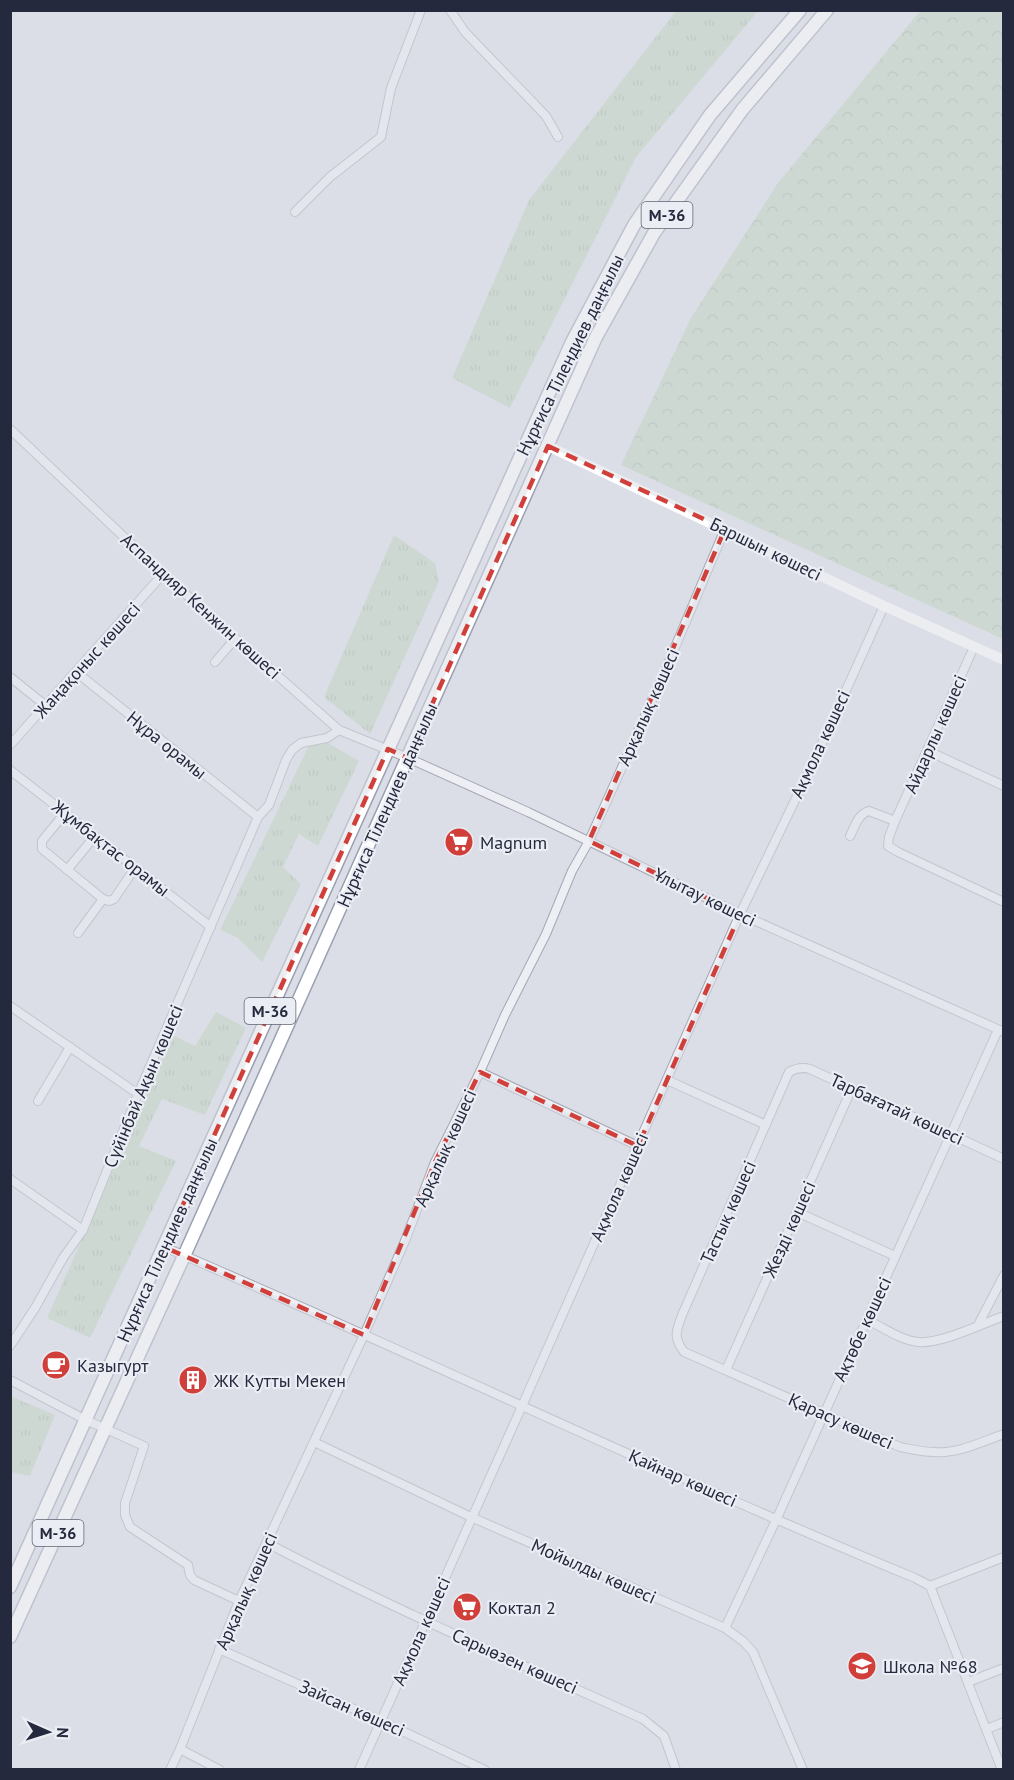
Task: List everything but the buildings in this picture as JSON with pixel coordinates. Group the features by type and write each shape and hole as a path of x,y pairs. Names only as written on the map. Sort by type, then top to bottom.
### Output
{"main road":[{"name":"Нұрғиса Тілендиев даңғылы","path":"10,1587 572,342 634,225 710,116 800,10"},
{"name":"Нұрғиса Тілендиев даңғылы","path":"10,1637 184,1256 596,337 654,233 742,110 827,10"}],"street":[{"path":"295,212 330,177 381,137 391,88 420,10"},
{"path":"450,10 465,32 546,116 558,137"},
{"name":"Аспандияр Кенжин көшесі","path":"10,429 163,574 339,730 408,758"},
{"name":"Баршын көшесі","path":"529,436 884,606 1004,660"},
{"name":"Арқалық көшесі","path":"170,1770 239,1601 364,1335 405,1241 435,1162 546,934 572,871 589,841 725,529"},
{"name":"Жаңақоныс көшесі","path":"10,745 163,574"},
{"name":"Ақмола көшесі","path":"359,1770 740,914 884,606"},
{"path":"215,662 236,639"},
{"name":"Айдарлы көшесі","path":"974,647 895,821 888,846 1004,902"},
{"name":"Нұра орамы","path":"76,672 258,817"},
{"path":"10,677 45,705"},
{"name":"Сүйінбай Ақын көшесі","path":"10,1346 35,1308 63,1258 83,1230 138,1094 258,817 269,805 286,760 292,750 301,743 327,738 339,730"},
{"path":"928,751 1004,786"},
{"name":"Ұлытау көшесі","path":"408,758 589,841 740,914 1001,1031"},
{"name":"Жұмбақтас орамы","path":"10,770 211,927"},
{"path":"850,836 861,814 865,812 869,811 895,821"},
{"path":"65,813 42,841 42,849 103,899 109,901 114,899 135,868"},
{"path":"67,870 95,836"},
{"path":"78,933 103,899"},
{"path":"10,1006 138,1094"},
{"name":"Ақтөбе көшесі","path":"725,1628 867,1320 950,1133 1001,1031"},
{"path":"38,1101 70,1047"},
{"name":"Тарбағатай көшесі","path":"789,1072 795,1069 810,1069 1004,1158"},
{"path":"480,1072 638,1146"},
{"name":"Тастық көшесі","path":"684,1352 676,1342 677,1329 789,1072"},
{"path":"667,1080 766,1125"},
{"name":"Жезді көшесі","path":"726,1370 852,1088"},
{"path":"10,1179 83,1230"},
{"path":"797,1212 895,1256"},
{"name":"Қайнар көшесі","path":"164,1247 776,1520 930,1586"},
{"path":"978,1325 1004,1275"},
{"path":"867,1320 919,1342 939,1340 1004,1316"},
{"name":"Қарасу көшесі","path":"684,1352 900,1447 934,1452 968,1447 1004,1434"},
{"path":"10,1380 86,1420 144,1446 124,1509 130,1527 188,1565 190,1575 194,1580 239,1601"},
{"name":"Мойылды көшесі","path":"314,1442 471,1517 725,1628 753,1652 803,1770"},
{"name":"Сарыөзен көшесі","path":"267,1543 426,1621 642,1719 664,1736 676,1770"},
{"path":"1002,1770 930,1586 1004,1557"},
{"name":"Зайсан көшесі","path":"219,1649 484,1770"},
{"path":"968,1682 1004,1668"},
{"path":"987,1729 1004,1722"},
{"path":"180,1749 219,1770"}],"highlighted area":[{"path":"548,446 725,529 589,841 740,914 638,1146 480,1072 435,1162 364,1335 164,1247 388,749 408,758"}],"green space":[{"path":"676,11 758,11 636,157 510,408 452,378 529,200"},
{"path":"920,11 1003,11 1003,639 621,465 691,318 778,183"},
{"path":"394,535 435,563 439,581 370,734 324,697"},
{"path":"314,735 359,761 318,846 299,834 283,867 301,884 262,962 238,938 220,930"},
{"path":"216,1012 246,1028 205,1115 162,1099 139,1146 176,1161 90,1338 47,1318 173,1035 195,1046"},
{"path":"10,1396 55,1415 30,1476 11,1472"}],"place":[{"name":"Magnum","path":"459,842"},
{"name":"Казыгурт","path":"56,1365"},
{"name":"ЖК Кутты Мекен","path":"193,1380"},
{"name":"Коктал 2","path":"467,1607"},
{"name":"Школа №68","path":"862,1666"}]}
